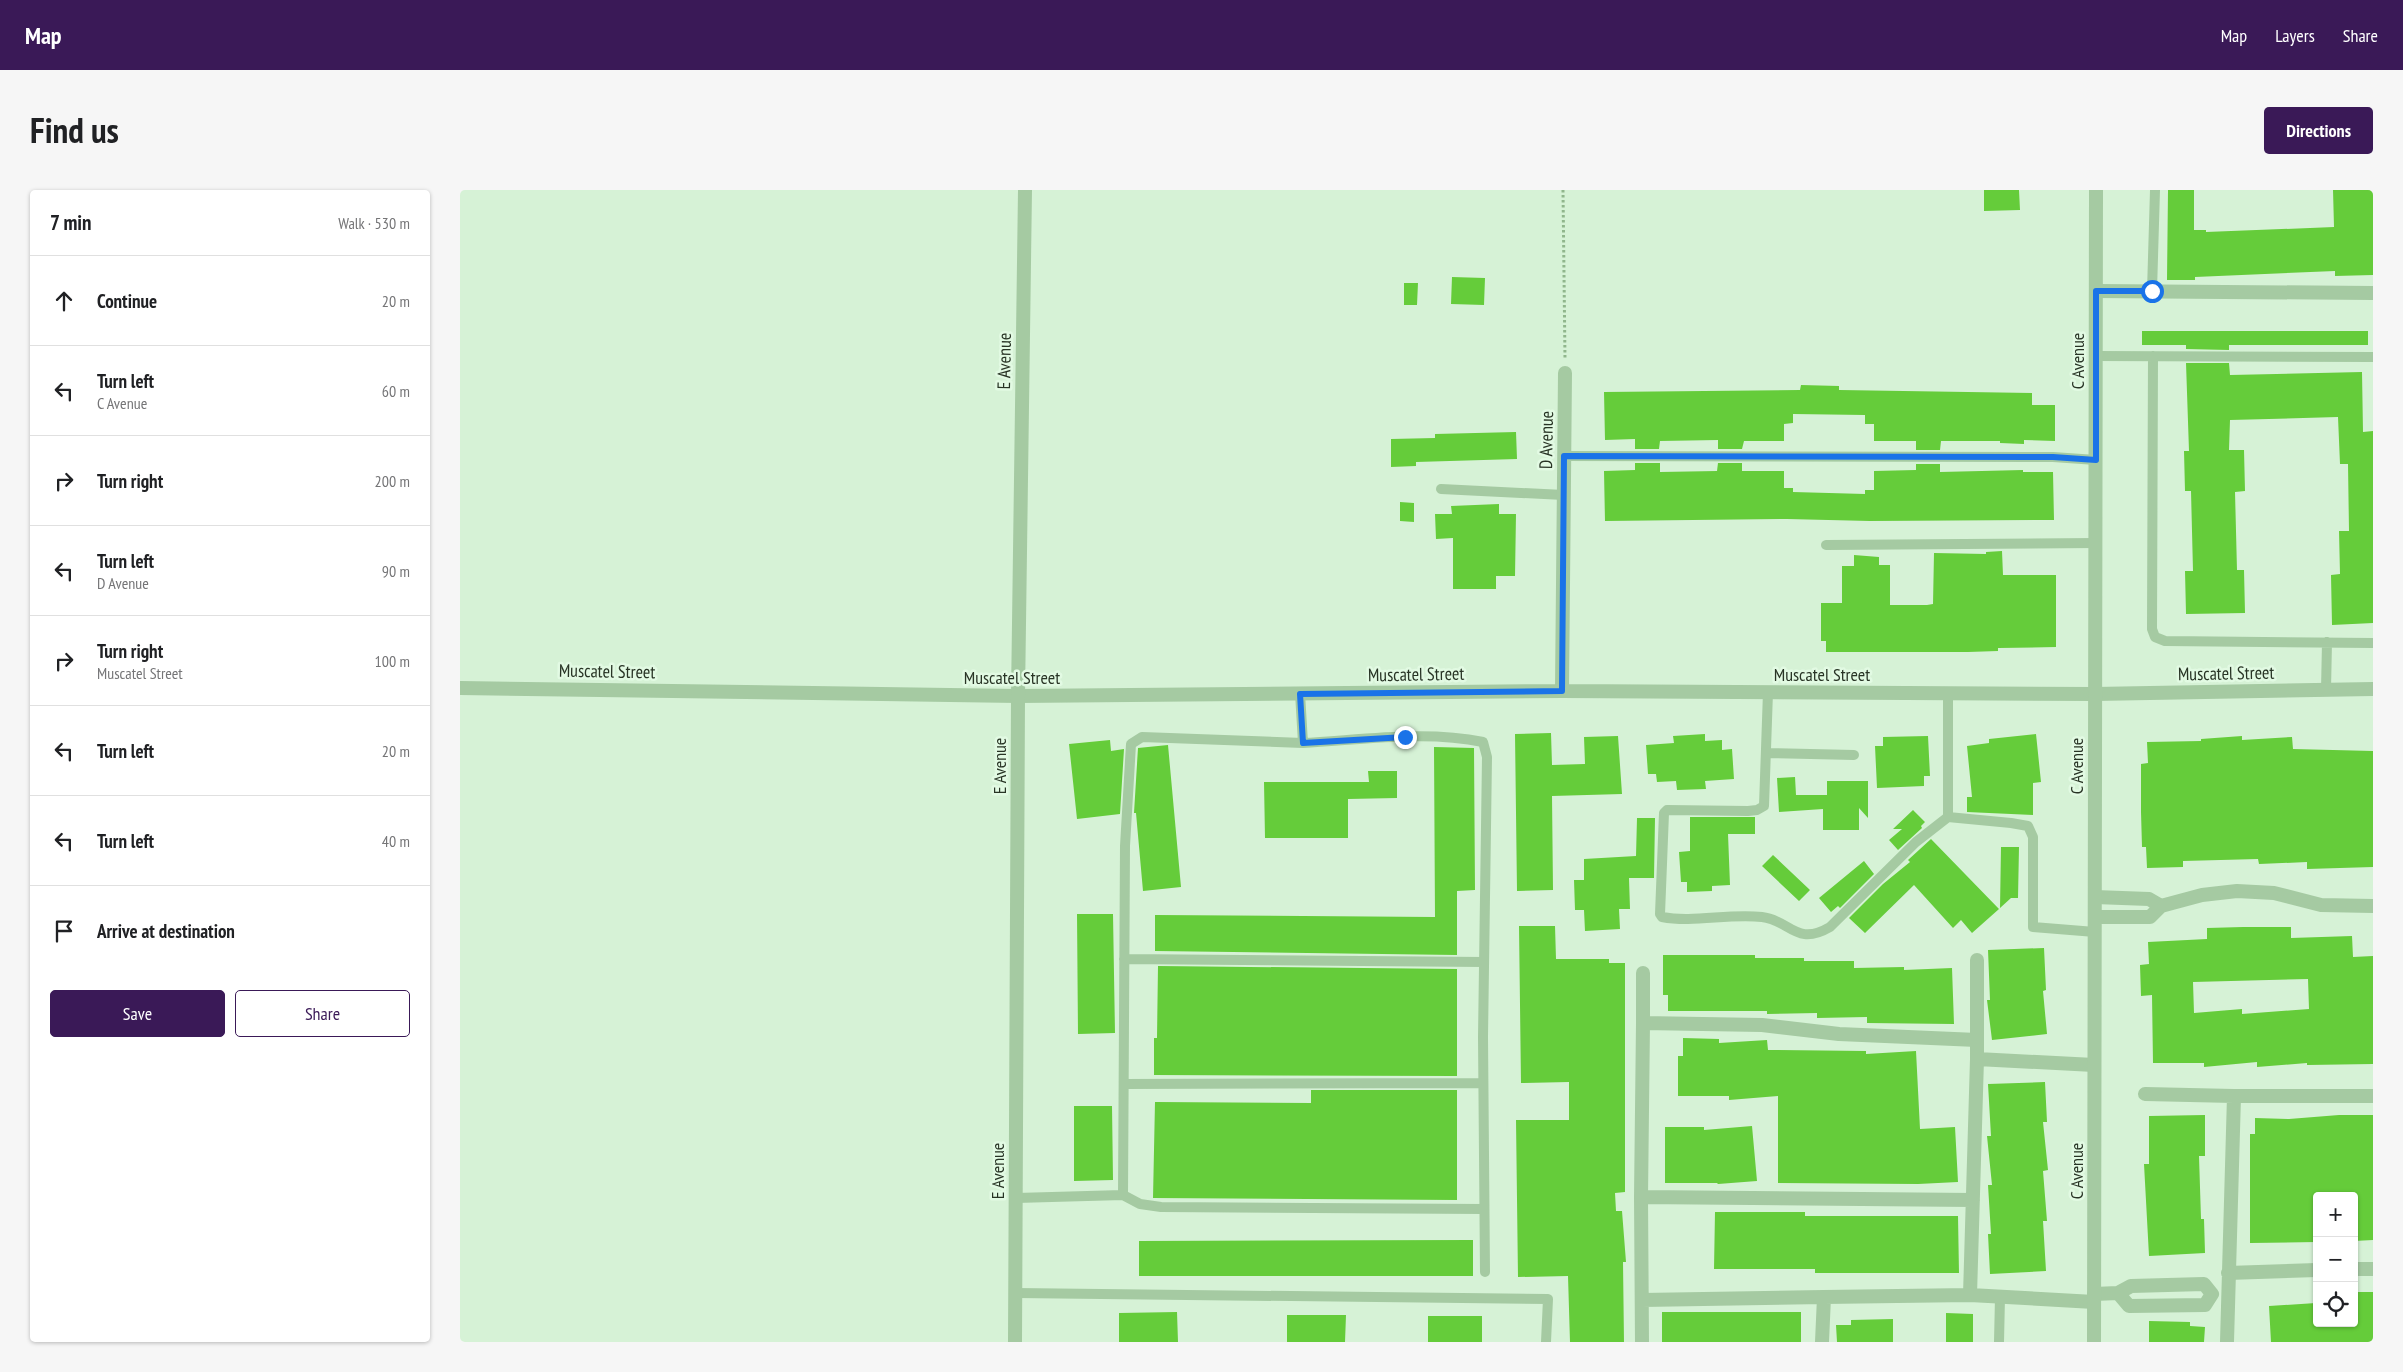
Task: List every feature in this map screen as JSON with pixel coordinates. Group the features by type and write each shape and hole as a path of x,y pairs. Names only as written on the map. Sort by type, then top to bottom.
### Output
{"street":[{"name":"E Avenue","path":"1015,1342 1018,696 1025,190"},
{"name":"C Avenue","path":"2094,1342 2096,190"},
{"path":"2096,291 2373,293"},
{"name":"D Avenue","path":"1562,691 1565,373"},
{"name":"Muscatel Street","path":"460,688 1018,696 1562,691 2095,694 2373,689"},
{"path":"2095,917 2150,917 2161,906 2202,895 2237,891 2274,893 2321,904 2373,906"},
{"path":"2095,897 2149,899 2161,906"},
{"path":"1970,1295 1977,1059 1977,960"},
{"path":"1642,1342 1643,973"},
{"path":"1643,1023 1762,1025 1839,1034 1977,1040"},
{"path":"1977,1059 2094,1065"},
{"path":"2145,1094 2373,1096"},
{"path":"2227,1342 2234,1096"},
{"path":"1641,1197 1972,1200"},
{"path":"2358,1269 2373,1269"},
{"path":"2228,1273 2313,1270"},
{"path":"1642,1300 1970,1295 2094,1298 2118,1293 2131,1286 2204,1284 2212,1294"},
{"path":"2118,1293 2129,1306 2205,1305 2212,1294"},
{"path":"2212,1294 2228,1294"},
{"path":"1822,1342 1824,1297"}],"lane":[{"path":"2152,291 2155,190"},
{"path":"2096,356 2373,357"},
{"path":"2153,356 2152,629 2155,637 2165,641 2373,643"},
{"path":"1564,456 2043,457 2096,460"},
{"path":"1441,489 1564,495"},
{"path":"1826,545 2096,543"},
{"path":"2326,690 2327,642"},
{"path":"1768,692 1764,806 1757,810 1667,810 1664,813 1660,914 1662,917 1764,917 1801,934 1818,934 1830,927 1916,842 1948,817 2028,826 2033,837 2033,927 2094,932"},
{"path":"1948,693 1948,817"},
{"path":"1300,694 1303,743"},
{"path":"1123,1195 1125,846 1131,744 1142,737 1303,743 1405,737 1465,739 1483,742 1488,757 1483,1083 1485,1272"},
{"path":"1767,753 1854,755"},
{"path":"1124,959 1484,962"},
{"path":"1124,1084 1483,1083"},
{"path":"1016,1198 1123,1195 1140,1204 1161,1207 1484,1209"},
{"path":"1015,1293 1548,1299 1546,1342"},
{"path":"1998,1342 2000,1297"}],"path":[{"path":"1562,190 1565,373"}],"building":[{"path":"1984,190 2019,190 2020,210 1984,211"},
{"path":"2168,190 2194,190 2194,230 2206,230 2206,232 2334,227 2333,190 2373,190 2373,275 2335,276 2335,271 2167,280"},
{"path":"1452,277 1485,278 1484,305 1451,304"},
{"path":"1404,283 1418,283 1417,305 1404,305"},
{"path":"2142,331 2368,331 2368,345 2229,345 2229,350 2186,349 2186,345 2142,345"},
{"path":"2186,363 2229,363 2230,375 2362,372 2363,432 2373,431 2373,623 2332,625 2331,575 2340,574 2339,531 2349,531 2348,464 2340,464 2338,417 2230,420 2229,450 2244,450 2245,491 2235,492 2237,570 2244,570 2245,613 2186,614 2185,571 2193,571 2191,491 2185,491 2184,451 2189,451"},
{"path":"1801,385 1839,386 1839,390 2032,393 2032,405 2055,405 2055,441 2024,440 2024,444 2000,443 2000,441 1941,441 1940,450 1916,450 1916,441 1874,441 1874,424 1865,424 1865,415 1793,414 1793,423 1784,424 1784,441 1744,441 1742,449 1718,449 1718,440 1660,441 1659,449 1635,449 1635,439 1605,440 1604,392 1800,390"},
{"path":"1516,432 1517,459 1416,462 1416,466 1391,467 1391,439 1435,438 1435,434"},
{"path":"1635,463 1660,463 1660,472 1717,471 1718,463 1742,463 1742,471 1784,471 1784,488 1793,488 1793,492 1865,494 1865,490 1874,490 1874,471 1916,470 1916,464 1940,464 1940,472 2023,470 2023,472 2053,472 2054,520 1870,521 1787,519 1605,521 1604,471 1635,470"},
{"path":"1400,502 1414,503 1414,522 1400,521"},
{"path":"1499,504 1499,514 1516,514 1515,576 1496,576 1496,589 1453,589 1453,538 1436,539 1435,514 1452,514 1451,506"},
{"path":"2002,551 2003,575 2056,575 2056,647 1998,648 1998,651 1968,652 1826,652 1826,641 1821,641 1821,603 1842,603 1842,566 1854,566 1854,555 1879,557 1879,565 1890,565 1890,605 1927,605 1933,604 1934,553 1986,554 1986,552"},
{"path":"1551,733 1552,765 1585,764 1584,737 1618,736 1622,794 1552,796 1553,890 1517,891 1515,734"},
{"path":"1705,734 1705,741 1722,740 1722,750 1732,749 1734,779 1705,781 1706,789 1677,790 1676,781 1657,782 1656,774 1648,774 1646,745 1674,743 1673,736"},
{"path":"2036,734 2041,782 2033,783 2033,815 1967,812 1967,797 1972,797 1967,746 1989,743 1989,739"},
{"path":"1928,736 1930,776 1924,776 1924,786 1877,788 1875,746 1883,746 1883,737"},
{"path":"2242,736 2242,740 2292,737 2293,749 2373,751 2373,867 2307,869 2307,862 2259,864 2258,859 2183,861 2183,867 2147,868 2146,847 2142,847 2141,764 2148,763 2147,742 2201,741 2201,739"},
{"path":"1110,740 1111,751 1124,749 1120,814 1077,819 1069,744"},
{"path":"1168,745 1181,887 1143,891 1136,813 1134,813 1138,748"},
{"path":"1434,747 1474,748 1475,890 1457,891 1457,955 1155,951 1155,915 1435,917"},
{"path":"1368,771 1397,771 1397,798 1348,799 1348,838 1265,838 1264,782 1369,782"},
{"path":"1795,777 1796,795 1827,795 1827,781 1868,781 1868,818 1859,808 1859,830 1823,830 1823,809 1779,812 1777,778"},
{"path":"1913,810 1925,822 1921,826 1922,828 1898,850 1889,840 1902,829 1893,829"},
{"path":"1690,817 1755,817 1755,834 1728,834 1730,885 1712,886 1712,891 1687,892 1687,882 1681,882 1679,852 1690,851"},
{"path":"1637,818 1655,818 1654,878 1629,878 1630,909 1619,909 1620,929 1585,931 1584,910 1575,910 1574,880 1584,880 1584,859 1636,856"},
{"path":"1931,839 1999,909 1972,933 1961,920 1953,928 1914,885 1865,933 1849,918 1883,884 1910,862 1908,860"},
{"path":"2001,847 2019,847 2018,898 2011,898 2000,908"},
{"path":"1773,855 1810,890 1799,901 1762,866"},
{"path":"1864,861 1874,874 1840,908 1838,906 1831,912 1819,898"},
{"path":"1077,914 1113,914 1115,1033 1078,1034"},
{"path":"1519,926 1555,926 1556,959 1609,959 1609,963 1625,963 1625,1192 1615,1193 1616,1211 1622,1211 1626,1262 1623,1262 1624,1342 1570,1342 1568,1276 1518,1277 1516,1120 1569,1120 1569,1082 1521,1083"},
{"path":"2291,927 2291,938 2352,936 2353,957 2373,956 2373,1064 2307,1065 2307,1063 2257,1067 2257,1062 2204,1067 2204,1063 2153,1063 2152,995 2141,996 2140,965 2149,964 2148,942 2207,939 2207,928","holes":["2308,979 2309,1009 2242,1014 2242,1009 2194,1013 2193,982"]},
{"path":"2044,948 2046,990 2043,991 2047,1034 1992,1040 1987,1000 1990,1000 1988,950"},
{"path":"1663,955 1755,955 1755,958 1804,958 1804,961 1854,961 1854,968 1904,967 1904,970 1952,968 1954,1024 1867,1023 1867,1017 1817,1018 1817,1013 1767,1014 1767,1011 1668,1011 1668,995 1663,995"},
{"path":"1158,966 1457,969 1457,1076 1154,1075 1154,1038 1157,1038"},
{"path":"1683,1038 1719,1039 1719,1043 1767,1040 1768,1050 1866,1051 1866,1054 1916,1051 1920,1129 1955,1127 1958,1182 1918,1184 1778,1183 1778,1096 1729,1100 1729,1096 1678,1096 1678,1056 1683,1056"},
{"path":"2045,1082 2047,1122 2043,1122 2048,1170 2043,1171 2047,1221 2043,1221 2046,1271 1990,1274 1988,1234 1991,1234 1988,1185 1992,1185 1987,1136 1991,1136 1988,1084"},
{"path":"1311,1090 1457,1090 1457,1200 1153,1198 1155,1102 1311,1103"},
{"path":"1074,1106 1112,1106 1113,1180 1074,1181"},
{"path":"2205,1115 2205,1156 2199,1156 2201,1219 2204,1219 2205,1253 2149,1256 2144,1164 2149,1164 2149,1116"},
{"path":"2339,1115 2373,1115 2373,1240 2358,1241 2358,1192 2313,1192 2313,1242 2250,1243 2250,1134 2255,1134 2255,1118 2289,1119"},
{"path":"1752,1126 1757,1181 1718,1184 1665,1183 1665,1127 1704,1127 1704,1130"},
{"path":"1715,1212 1805,1212 1805,1216 1958,1216 1959,1273 1815,1273 1815,1269 1714,1269"},
{"path":"1473,1240 1473,1276 1139,1276 1139,1241"},
{"path":"2358,1292 2373,1292 2373,1342 2271,1342 2269,1306 2313,1303 2313,1327 2358,1327"},
{"path":"1177,1312 1178,1342 1119,1342 1119,1313"},
{"path":"1662,1312 1801,1312 1801,1342 1662,1342"},
{"path":"1946,1313 1973,1314 1973,1342 1946,1342"},
{"path":"1287,1315 1346,1315 1345,1342 1287,1342"},
{"path":"1428,1316 1482,1316 1482,1342 1428,1342"},
{"path":"1893,1319 1893,1342 1837,1342 1836,1325 1851,1325 1851,1320"},
{"path":"2149,1321 2190,1322 2190,1326 2205,1327 2204,1342 2149,1342"}],"route":[{"path":"1405,737 1303,743 1300,694 1562,691 1564,456 2053,457 2096,460 2096,291 2152,291"}]}
